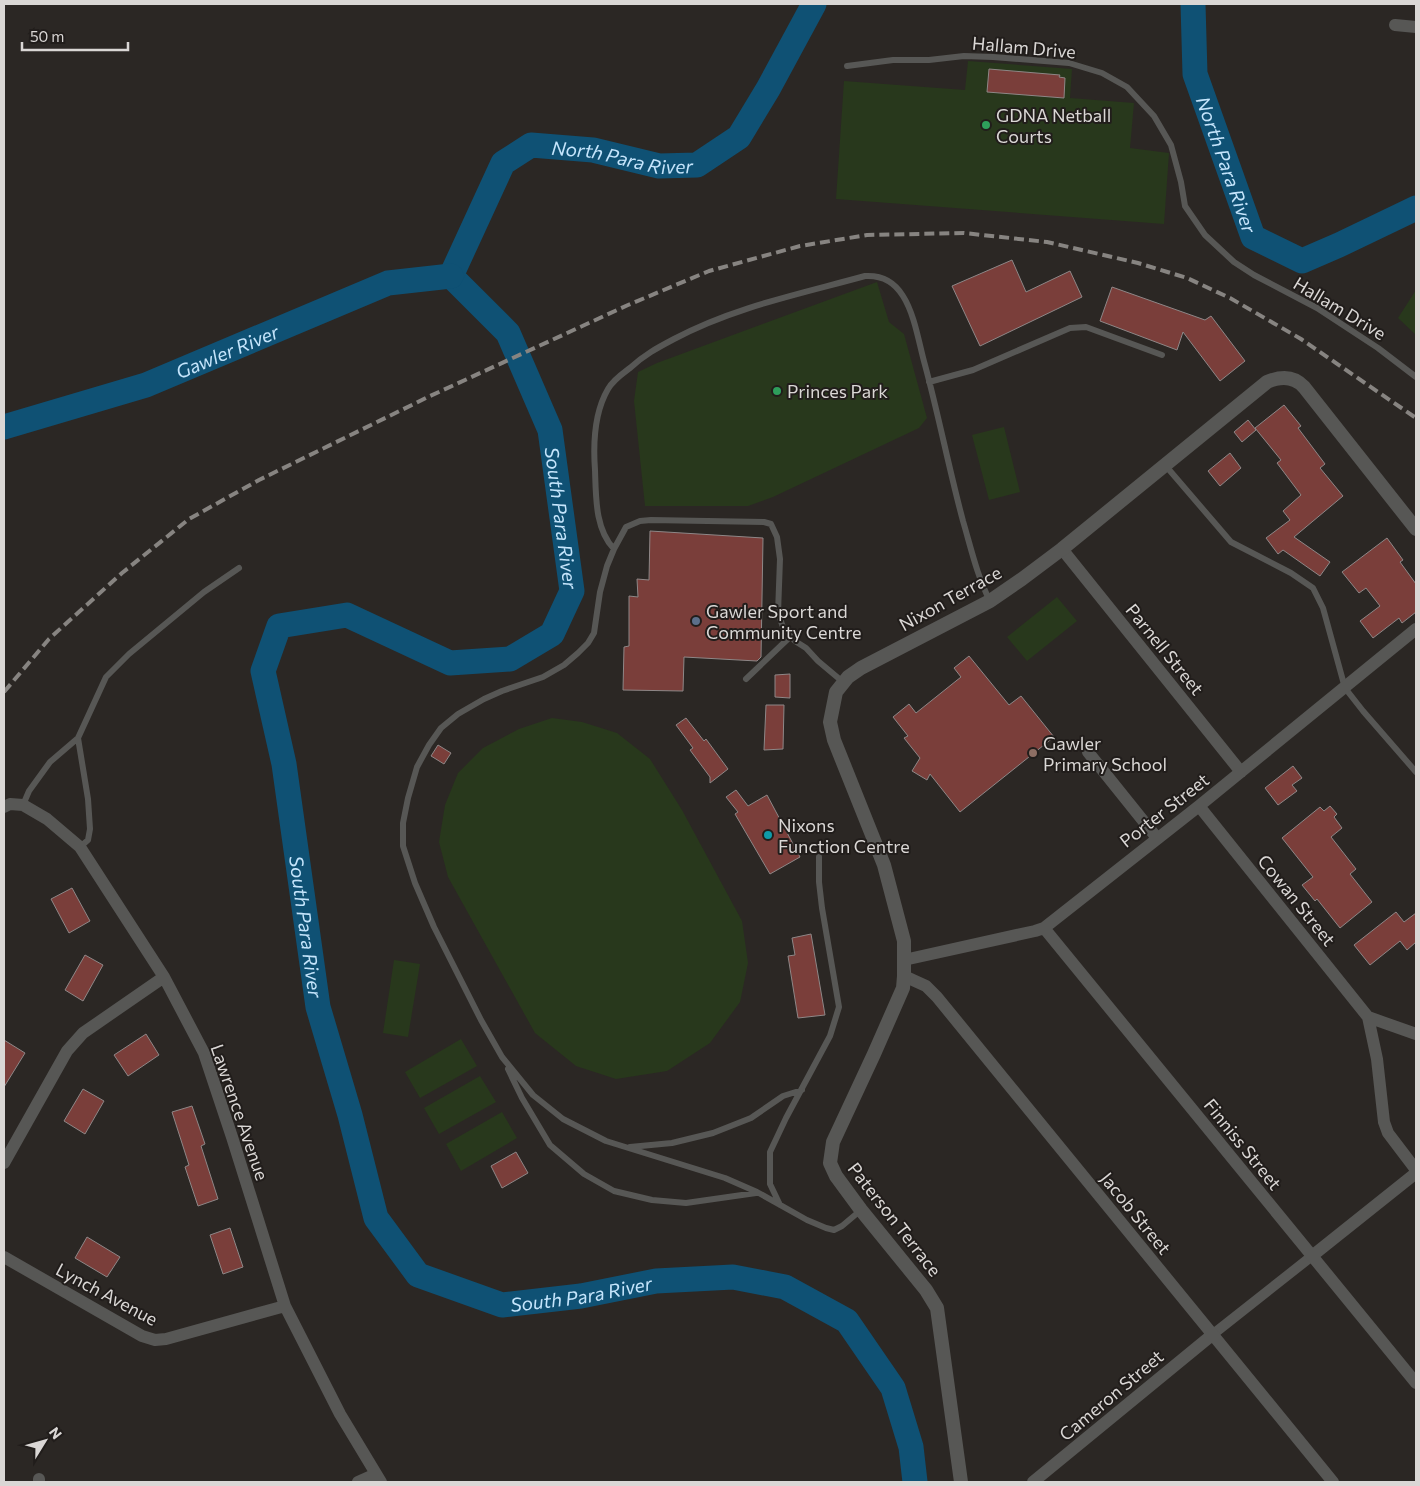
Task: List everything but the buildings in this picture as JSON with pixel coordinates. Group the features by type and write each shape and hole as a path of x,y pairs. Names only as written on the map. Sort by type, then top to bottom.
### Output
{"street":[{"path":"1395,25 1416,27"},
{"name":"Nixon Terrace","path":"843,682 862,668 990,601 1022,580 1268,382 1283,378 1299,381 1416,528"},
{"name":"Parnell Street","path":"1062,549 1241,772"},
{"name":"Porter Street","path":"904,960 1044,928 1199,806 1416,629"},
{"path":"843,682 836,692 832,709 830,722 832,732 884,866 904,941 904,960"},
{"path":"1088,752 1157,838"},
{"path":"4,807 10,804 23,805"},
{"name":"Lawrence Avenue","path":"23,805 47,819 80,847 164,977 204,1053 285,1306 340,1414 378,1478"},
{"name":"Cowan Street","path":"1199,806 1368,1017"},
{"name":"Finniss Street","path":"1044,928 1416,1383"},
{"name":"Paterson Terrace","path":"904,960 903,988 832,1148 830,1163 836,1176 861,1210 926,1290 937,1308 961,1482"},
{"name":"Jacob Street","path":"904,976 926,986 937,997 1333,1482"},
{"path":"4,1163 67,1051 83,1033 164,977"},
{"path":"1368,1017 1416,1034"},
{"path":"1212,1335 1416,1171 1388,1133 1386,1127 1377,1059 1368,1017"},
{"name":"Lynch Avenue","path":"4,1257 142,1336 155,1340 187,1334 285,1306"},
{"name":"Cameron Street","path":"1033,1482 1212,1335"},
{"path":"358,1482 378,1478"}],"lane":[{"name":"Hallam Drive","path":"847,66 893,60 929,60 974,56 1069,63 1102,73 1127,88 1154,116 1172,145 1185,206 1205,235 1234,262 1254,275 1317,308 1378,348 1416,377"},
{"path":"614,549 608,543 598,518 594,451 597,419 608,389 615,381 643,356 718,318 761,304 865,276 873,276 887,279 894,284 909,308 938,414 950,472 973,556 983,587 990,601"},
{"path":"929,382 972,370 1070,328 1086,327 1162,355"},
{"path":"1165,465 1231,542 1292,573 1313,588 1323,608 1344,688 1416,772"},
{"path":"757,1192 686,1203 652,1200 614,1191 584,1174 550,1145 522,1098 452,964 415,883 403,846 403,823 417,767 441,728 458,714 484,699 543,677 564,665 588,643 594,633 600,592 614,549 626,528 640,521 764,522 771,524 777,537 780,559 778,613 783,626 795,641 806,648 843,682"},
{"path":"23,805 29,791 50,762 78,738 106,677 129,654 204,592 239,568"},
{"path":"746,679 791,636"},
{"path":"78,738 88,799 90,829 88,840 80,847"},
{"path":"780,1205 770,1184 770,1152 830,1036 839,1007 822,908 819,882 820,857"},
{"path":"502,1057 533,1096 563,1119 606,1142 725,1178 757,1192 819,1226 834,1230 842,1226 861,1210"},
{"path":"627,1148 672,1143 713,1133 751,1118 783,1096 802,1090"}],"green space":[{"name":"GDNA Netball Courts","path":"968,61 1072,69 1070,98 1134,103 1130,148 1169,153 1164,224 836,199 844,81 965,90"},
{"name":"Princes Park","path":"877,282 889,322 904,334 927,418 919,428 773,497 748,506 645,506 634,401 638,372 657,363"},
{"path":"1416,290 1416,335 1398,318"},
{"path":"1004,427 1020,492 989,500 972,435"},
{"path":"1057,597 1077,621 1027,661 1007,637"},
{"path":"552,718 582,722 617,733 650,759 682,810 742,921 748,963 740,1002 710,1043 667,1071 616,1079 576,1066 535,1033 448,877 439,842 445,805 458,773 483,748 519,729"},
{"path":"394,960 420,964 408,1037 383,1033"},
{"path":"461,1039 477,1066 420,1098 405,1072"},
{"path":"480,1076 496,1102 439,1134 424,1108"},
{"path":"502,1112 517,1138 461,1171 446,1144"}],"waterway":[{"name":"North Para River","path":"451,276 503,163 531,145 593,150 659,166 697,165 739,137 768,89 814,4"},
{"name":"North Para River","path":"1193,4 1195,74 1253,237 1302,261 1416,208"},
{"name":"South Para River","path":"451,276 508,333 550,430 572,591 552,634 510,659 450,663 347,615 279,626 263,671 284,764 318,1007 350,1115 376,1218 418,1275 502,1305 581,1296 656,1281 733,1277 785,1287 847,1321 893,1388 911,1447 915,1482"},
{"name":"Gawler River","path":"4,427 146,385 388,283 451,276"}],"railway":[{"path":"4,692 49,639 122,573 189,519 259,480 428,397 628,305 709,271 800,246 867,235 964,233 1047,242 1138,263 1187,278 1230,298 1301,339 1416,418"}],"place":[{"name":"GDNA Netball Courts","path":"986,125"},
{"name":"Princes Park","path":"777,391"},
{"name":"Gawler Sport and Community Centre","path":"696,621"},
{"name":"Gawler Primary School","path":"1033,753"},
{"name":"Nixons Function Centre","path":"768,835"}]}
